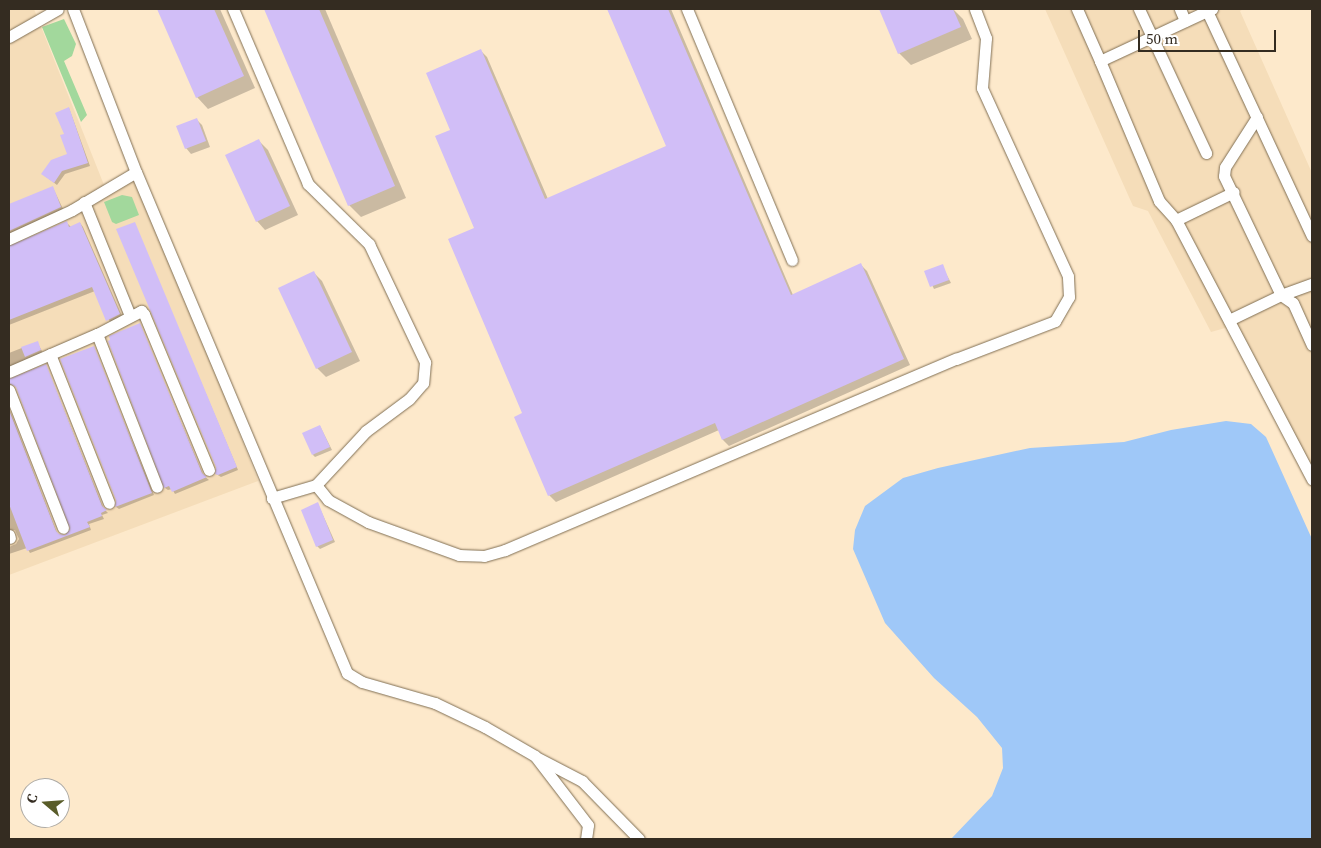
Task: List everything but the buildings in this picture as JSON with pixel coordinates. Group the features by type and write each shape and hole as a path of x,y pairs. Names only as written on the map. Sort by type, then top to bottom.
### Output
{"lane":[{"path":"9,37 38,18 58,9"},
{"path":"73,9 136,172 347,674 362,682 435,703 582,780 639,839"},
{"path":"233,9 308,184 369,244 425,362 424,383 409,398 366,431 316,485 272,498"},
{"path":"686,9 792,260"},
{"path":"316,485 328,500 368,522 459,555 484,556 505,550 956,359 1055,321 1069,297 1068,276 982,88 986,38 975,9"},
{"path":"1077,9 1159,201 1176,220 1312,479"},
{"path":"1140,9 1206,153"},
{"path":"1180,9 1185,21"},
{"path":"1100,60 1209,10 1312,236"},
{"path":"1257,118 1225,167 1224,176 1234,192 1281,295 1293,303 1312,345"},
{"path":"9,239 84,202 136,172"},
{"path":"1176,220 1234,192"},
{"path":"84,202 130,316"},
{"path":"1229,320 1281,295 1312,284"},
{"path":"9,372 98,334 141,312 144,314 209,470"},
{"path":"98,334 157,487"},
{"path":"50,354 109,503"},
{"path":"9,390 63,528"},
{"path":"535,756 588,825 586,839"}],"shaded area":[{"path":"9,9 34,9 106,190 139,177 258,481 9,575"},
{"path":"1045,9 1243,9 1240,11 1312,173 1312,464 1302,462 1232,326 1211,332 1148,211 1133,206"}],"green space":[{"path":"64,19 76,44 72,56 64,61 87,115 81,122 42,27"},
{"path":"122,195 132,197 139,215 116,224 112,222 104,202"}],"water":[{"path":"1226,421 1251,424 1266,437 1312,539 1312,839 951,839 992,796 1003,768 1002,748 977,717 934,678 885,623 853,549 855,530 865,506 903,478 938,468 1030,448 1124,442 1171,430"}]}
